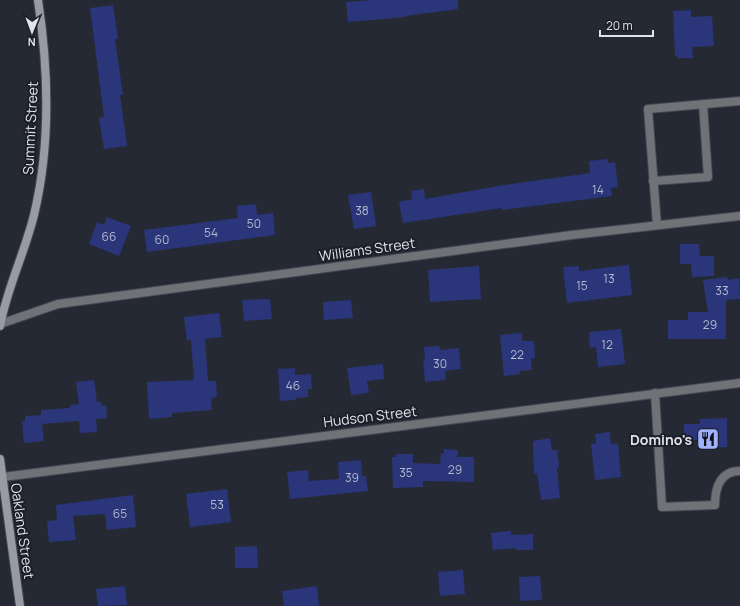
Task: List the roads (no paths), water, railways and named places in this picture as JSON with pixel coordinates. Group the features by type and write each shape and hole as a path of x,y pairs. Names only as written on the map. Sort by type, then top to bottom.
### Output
{"street":[{"name":"Summit Street","path":"0,325 34,216 44,163 47,96 44,39 38,0"},
{"path":"657,226 648,109 740,101"},
{"path":"653,181 708,177 703,104"},
{"name":"Williams Street","path":"0,325 58,304 572,235 740,216"},
{"name":"Hudson Street","path":"3,477 740,383"},
{"path":"655,393 662,507 715,505 715,490 721,479 732,471 740,471"},
{"name":"Oakland Street","path":"0,459 20,606"}],"place":[{"name":"Domino's","path":"708,439"}]}
